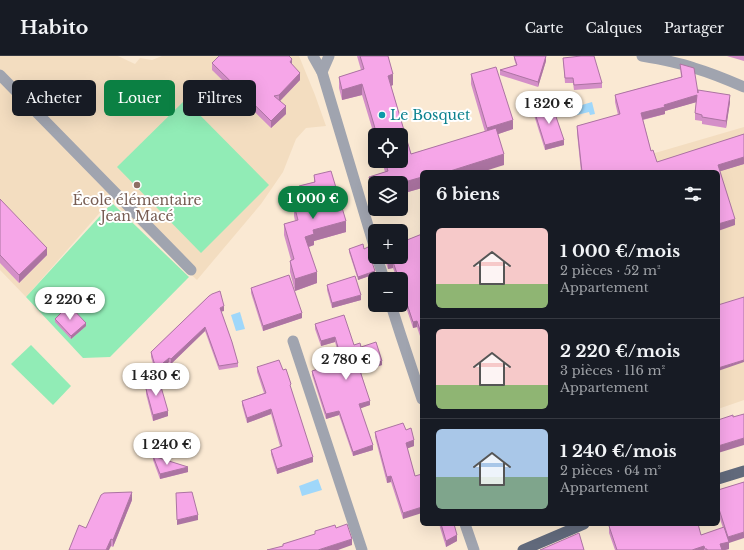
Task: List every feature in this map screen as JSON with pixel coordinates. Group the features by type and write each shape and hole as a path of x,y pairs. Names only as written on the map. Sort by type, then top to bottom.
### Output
{"main road":[{"path":"720,478 744,471"},
{"path":"523,550 579,526"}],"street":[{"path":"313,56 322,72 368,226"},
{"path":"322,72 329,56"},
{"path":"642,56 694,67 744,87"},
{"path":"0,75 191,270"},
{"path":"394,312 420,393"},
{"path":"293,341 362,550"},
{"path":"466,526 474,550"}],"shaded area":[{"name":"École élémentaire Jean Macé","path":"0,56 118,56 135,64 140,58 152,60 162,56 299,56 326,126 306,128 296,139 283,172 261,204 197,280 111,200 26,297 0,270"},
{"path":"744,127 744,400 720,408 720,170 597,170"}],"green space":[{"path":"183,102 183,116 201,116 269,185 201,253 117,167 169,116 175,116 175,110"},
{"path":"112,203 189,277 110,357 83,358 26,297"},
{"path":"31,345 71,386 53,405 11,364"}],"water":[{"path":"592,102 595,114 590,115 589,112 577,115 575,107"},
{"path":"240,312 245,329 236,331 231,315"},
{"path":"318,479 322,490 302,496 299,486"}],"building":[{"path":"219,56 289,56 292,59 290,62 300,73 279,95 274,96 286,106 271,121 256,106 256,80 229,80 212,63"},
{"path":"360,56 388,56 393,74 388,76 403,128 375,128 362,84 342,90 339,77 364,69"},
{"path":"514,56 546,56 538,82 500,70 517,65"},
{"path":"594,56 602,83 574,85 573,78 565,78 563,58"},
{"path":"680,64 694,68 698,93 698,90 730,95 726,121 702,117 702,115 695,113 697,95 664,105 665,107 641,113 651,151 653,150 657,162 744,134 744,157 718,165 720,170 582,170 577,126 620,114 615,95 682,77"},
{"name":"Le Bosquet","path":"496,67 513,120 487,128 471,74"},
{"path":"552,105 564,140 545,145 534,110"},
{"path":"496,128 504,154 453,170 420,170 420,178 408,181 408,176 372,176 388,171 387,168 408,168 408,144 411,154"},
{"path":"331,171 346,221 313,230 314,234 305,237 317,272 295,279 290,261 294,259 284,224 298,220 294,205 303,202 299,186 315,182 314,175"},
{"path":"720,171 735,219 720,223"},
{"path":"0,199 47,248 19,275 0,255"},
{"path":"420,235 420,330 417,321 413,322 408,307 408,272 397,272 394,264 408,264 408,240"},
{"path":"363,244 364,249 368,247 368,264 373,264 375,271 368,272 368,273 358,277 349,249"},
{"path":"289,275 302,313 263,326 251,288"},
{"path":"355,276 361,295 332,303 327,285"},
{"path":"220,291 224,306 220,308 238,363 219,366 205,327 171,359 169,358 156,369 151,352 209,296"},
{"path":"744,297 744,360 720,367 720,304"},
{"path":"69,305 86,323 71,336 55,319"},
{"path":"344,315 354,345 360,343 361,347 376,342 382,361 359,368 370,401 359,404 373,445 353,452 339,411 326,414 312,371 342,361 335,337 321,341 315,324"},
{"path":"279,360 283,370 286,369 313,457 277,469 271,450 282,446 271,409 247,418 242,401 266,393 257,367"},
{"path":"157,373 168,411 153,415 146,389"},
{"path":"744,414 744,438 720,445 720,419 733,415 733,417"},
{"path":"403,423 406,430 411,428 414,440 406,443 415,476 420,475 420,508 403,513 391,476 387,477 375,432"},
{"path":"153,456 188,467 160,474"},
{"path":"744,482 744,532 728,537 720,512 720,489"},
{"path":"132,492 113,540 111,539 106,550 69,550 79,525 86,528 101,495 104,493"},
{"path":"192,492 198,515 177,520 176,493"},
{"path":"347,524 352,539 318,550 267,550 283,546 283,544 315,534 315,531 335,525 336,528"},
{"path":"442,526 455,526 457,535 446,541"},
{"path":"609,526 699,526 701,535 724,527 729,542 720,544 722,550 707,550 704,546 692,550 617,550"},
{"path":"579,533 584,550 540,550"}],"place":[{"name":"Le Bosquet","path":"382,115"},
{"name":"École élémentaire Jean Macé","path":"137,185"}]}
